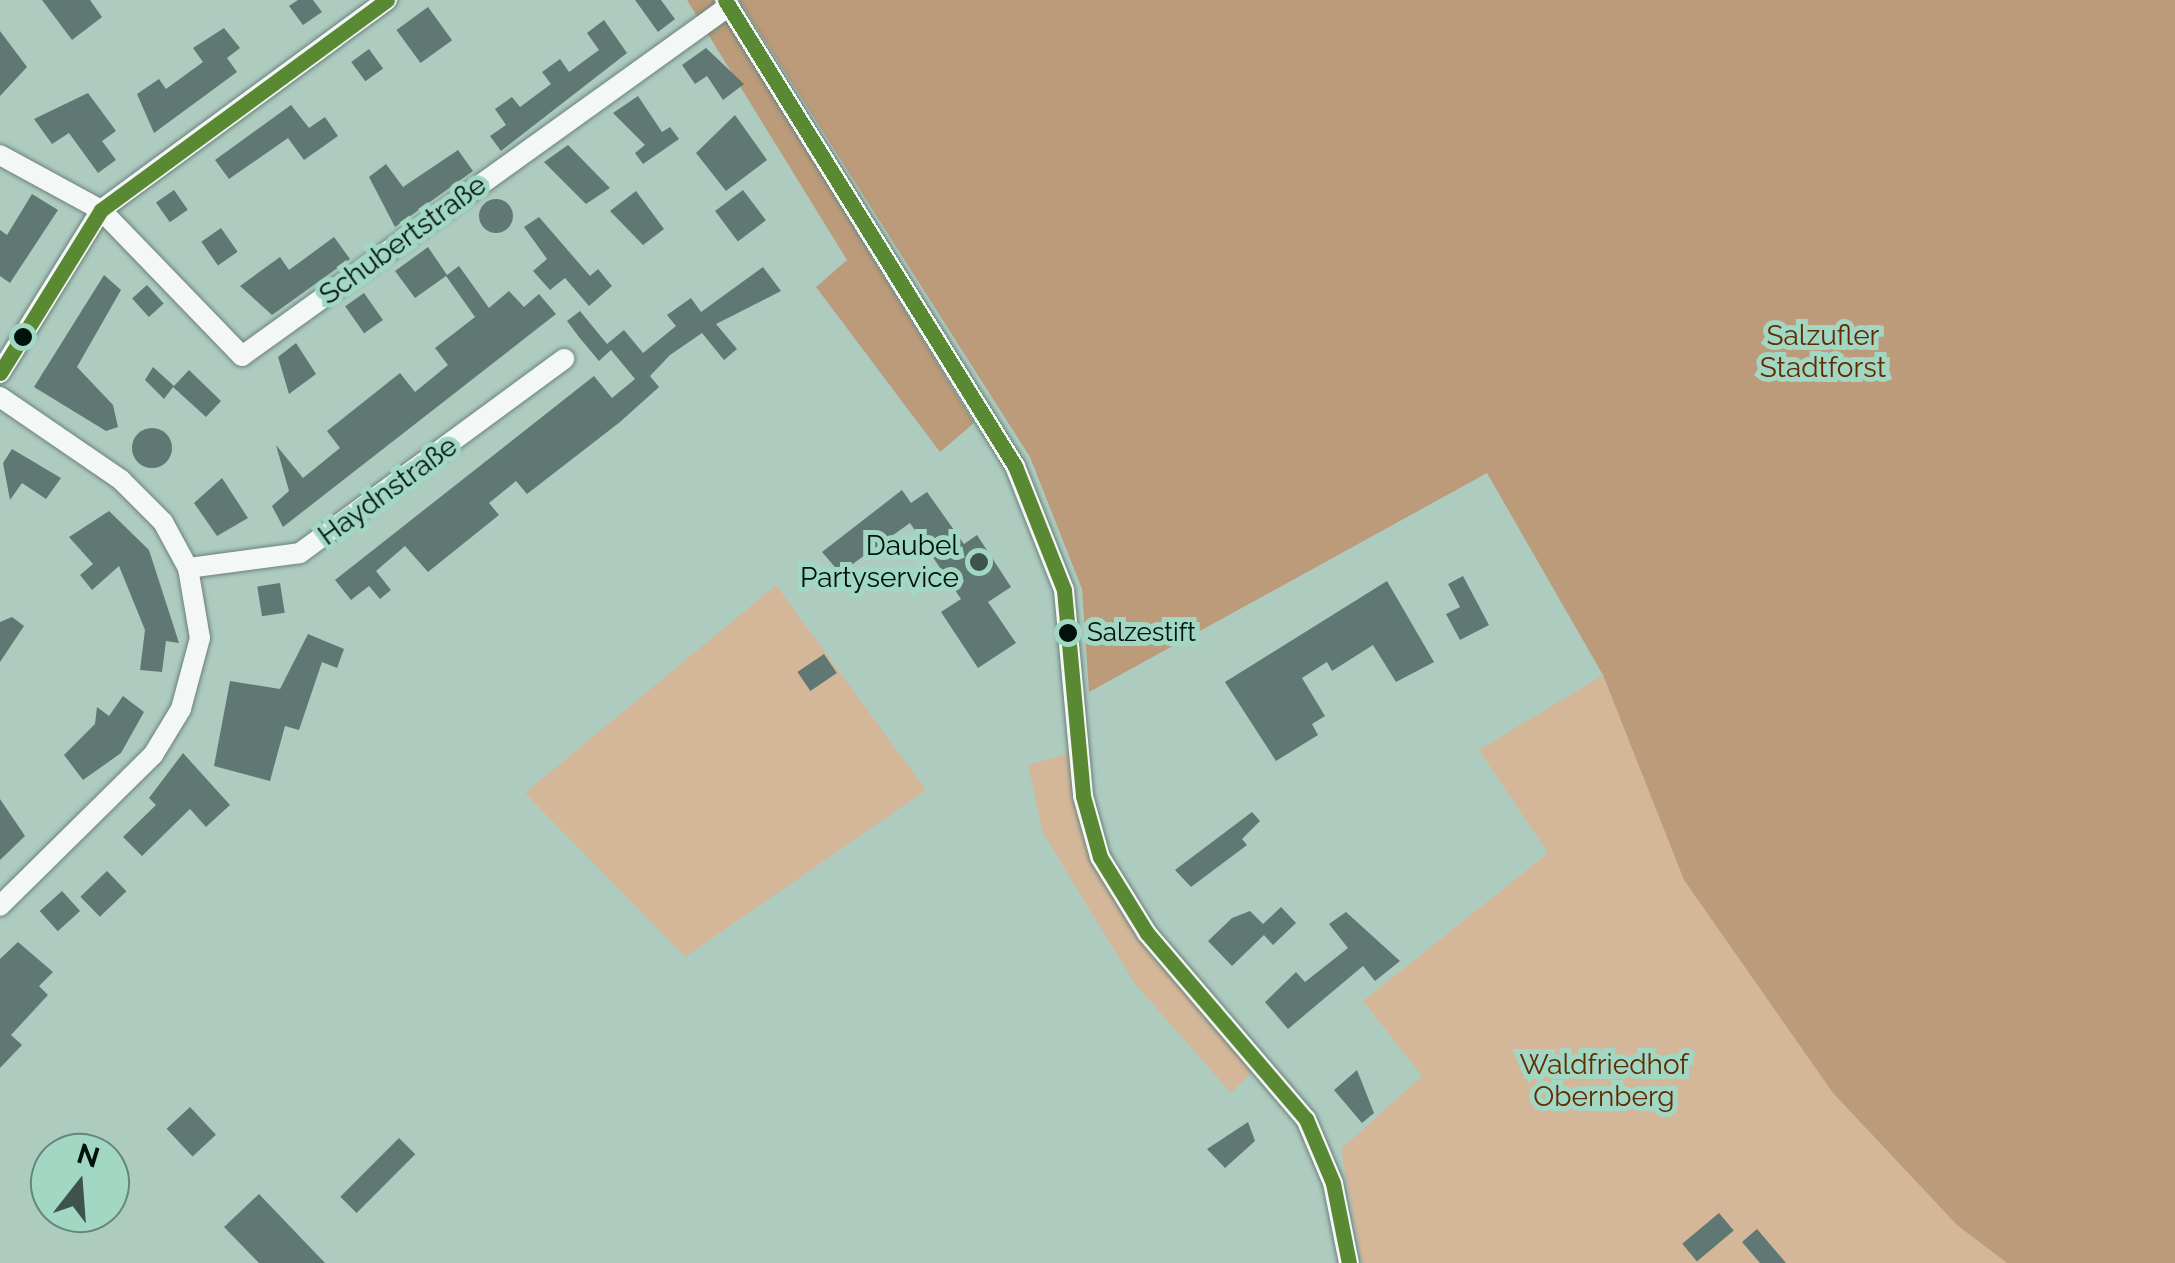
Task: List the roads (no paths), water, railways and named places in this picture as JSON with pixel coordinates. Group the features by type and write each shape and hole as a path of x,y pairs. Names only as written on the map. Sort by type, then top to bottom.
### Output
{"street":[{"path":"0,373 101,210 387,0"},
{"path":"727,3 1016,466 1064,590 1083,796 1100,857 1148,933 1306,1119 1333,1183 1350,1263"},
{"name":"Schubertstraße","path":"101,210 242,356 727,3"},
{"path":"0,155 101,210"},
{"name":"Haydnstraße","path":"188,568 300,553 564,359"},
{"path":"0,396 121,480 163,522 188,568 200,638 181,709 153,755 0,906"}],"place":[{"name":"Daubel Partyservice","path":"979,562"},
{"name":"Salzestift","path":"1068,633"}],"park label":[{"name":"Salzufler Stadtforst","path":"1823,352"},
{"name":"Waldfriedhof Obernberg","path":"1604,1081"}]}
